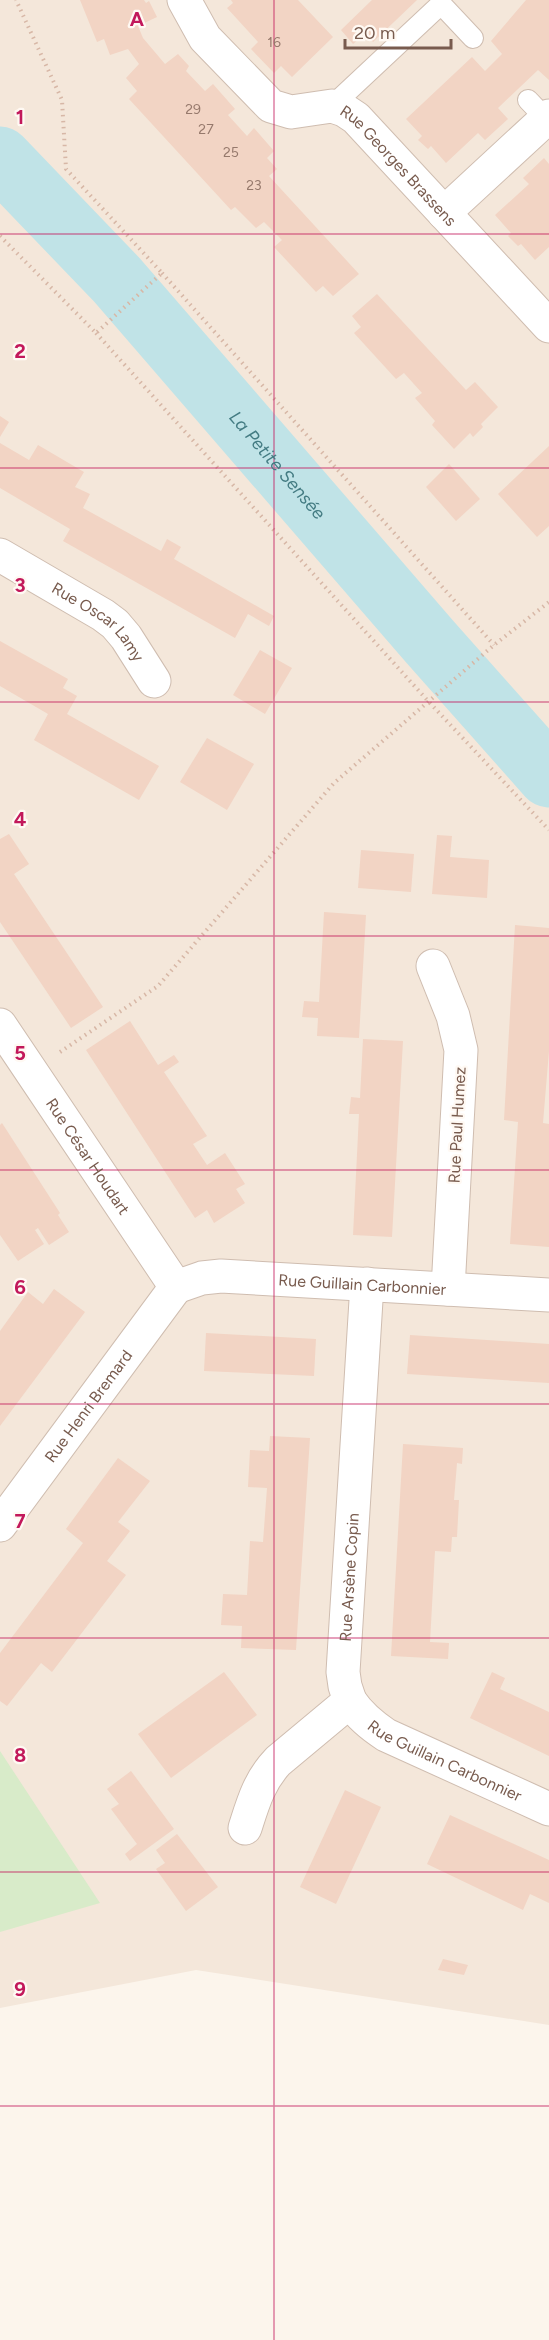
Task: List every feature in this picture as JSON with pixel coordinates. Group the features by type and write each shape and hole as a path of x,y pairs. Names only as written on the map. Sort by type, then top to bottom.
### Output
{"street":[{"name":"Rue Georges Brassens","path":"184,0 205,38 271,106 281,111 291,112 332,106 356,118 549,326"},
{"path":"444,213 543,115"},
{"name":"Rue Oscar Lamy","path":"0,555 115,624 154,681"},
{"name":"Rue Paul Humez","path":"433,966 453,1016 461,1050 448,1288"},
{"name":"Rue César Houdart","path":"0,1025 176,1287"},
{"name":"Rue Guillain Carbonnier","path":"176,1287 202,1278 220,1276 549,1295"},
{"name":"Rue Arsène Copin","path":"350,1701 343,1672 367,1284"},
{"name":"Rue Henri Bremard","path":"0,1525 176,1287"},
{"path":"245,1828 258,1788 267,1772 350,1701"},
{"name":"Rue Guillain Carbonnier","path":"350,1701 364,1720 386,1735 549,1809"}],"lane":[{"path":"332,106 439,2 473,38"}],"path":[{"path":"16,0 62,100 66,169 162,273 494,645"},
{"path":"0,236 96,333 428,701 549,830"},
{"path":"96,333 162,273"},
{"path":"31,1072 158,986 334,783 434,695 549,602"}],"shaded area":[{"path":"0,0 549,0 549,2025 196,1970 0,2008"}],"green space":[{"path":"0,1751 100,1903 0,1932"}],"building":[{"path":"80,0 144,0 146,3 149,1 157,17 138,26 143,38 165,64 178,54 189,66 186,71 205,91 213,84 235,109 228,115 247,136 254,128 274,151 267,158 277,169 269,176 359,274 333,296 323,286 316,292 274,247 282,240 264,222 256,228 235,207 231,210 129,99 137,91 126,78 139,64 128,49 110,55 104,39 97,42"},
{"path":"231,0 298,0 333,37 292,77 281,66 274,73 251,49 258,42 227,8 233,3"},
{"path":"372,0 417,0 373,42 366,33 353,44 341,30"},
{"path":"526,0 549,0 549,80 538,70 498,108 508,119 485,140 478,133 446,163 431,146 428,149 418,140 422,136 406,119 472,57 485,71 502,54 491,41"},
{"path":"544,158 549,164 549,247 535,260 521,244 518,246 508,236 511,233 495,215 529,184 523,178"},
{"path":"377,294 466,390 475,382 498,407 481,424 483,427 473,437 470,433 454,449 432,425 435,421 415,398 422,393 404,373 396,379 354,333 361,327 352,316"},
{"path":"0,416 9,422 0,437"},
{"path":"0,443 29,460 38,445 84,472 75,487 90,494 83,508 161,551 167,539 181,547 174,559 274,616 269,626 248,614 235,638 63,541 70,529 0,488"},
{"path":"549,446 549,526 537,537 498,494"},
{"path":"449,464 480,499 456,521 426,487"},
{"path":"0,641 68,679 63,688 77,696 67,714 159,766 139,800 34,740 48,714 0,686"},
{"path":"260,650 292,668 265,714 233,695"},
{"path":"207,738 254,764 227,810 180,782"},
{"path":"9,834 29,864 14,874 103,1007 71,1028 0,922 0,839"},
{"path":"437,835 452,836 450,857 489,860 487,898 432,894"},
{"path":"361,850 414,854 411,892 358,888"},
{"path":"324,912 366,915 359,1038 317,1036 318,1018 302,1017 304,1001 319,1002"},
{"path":"515,925 549,928 549,1051 543,1123 549,1124 549,1247 510,1244 518,1122 504,1120"},
{"path":"130,1021 158,1065 174,1055 179,1062 164,1072 207,1136 193,1144 207,1165 225,1153 245,1184 236,1189 245,1203 214,1223 207,1210 195,1218 86,1050"},
{"path":"363,1039 403,1041 392,1237 353,1235 359,1114 349,1114 351,1097 360,1098"},
{"path":"2,1123 60,1213 58,1215 69,1232 49,1245 38,1228 35,1230 44,1244 18,1261 0,1235 0,1125"},
{"path":"54,1289 85,1312 0,1426 0,1331 28,1292 43,1304"},
{"path":"206,1333 316,1339 314,1376 204,1371"},
{"path":"410,1335 549,1344 549,1383 407,1374"},
{"path":"270,1436 310,1438 296,1650 241,1648 242,1626 221,1625 223,1594 247,1595 250,1541 263,1542 267,1488 248,1487 250,1450 269,1451"},
{"path":"403,1444 463,1448 462,1464 457,1463 454,1500 459,1500 457,1537 452,1537 451,1552 435,1551 430,1642 449,1643 448,1659 391,1656"},
{"path":"118,1458 150,1481 118,1522 130,1531 107,1561 126,1575 52,1672 41,1663 7,1706 0,1701 0,1653 83,1543 66,1529"},
{"path":"224,1672 257,1715 171,1778 138,1734"},
{"path":"492,1672 505,1678 500,1689 549,1712 549,1756 470,1718"},
{"path":"131,1771 174,1829 130,1861 125,1854 137,1844 111,1809 119,1804 107,1789"},
{"path":"345,1790 381,1807 336,1904 300,1887"},
{"path":"450,1815 549,1860 549,1903 530,1894 523,1910 427,1864"},
{"path":"177,1834 218,1887 186,1911 156,1869 165,1863 156,1850"},
{"path":"443,1959 468,1965 464,1975 438,1970"}],"waterway":[{"name":"La Petite Sensée","path":"0,158 117,280 549,776"}]}
